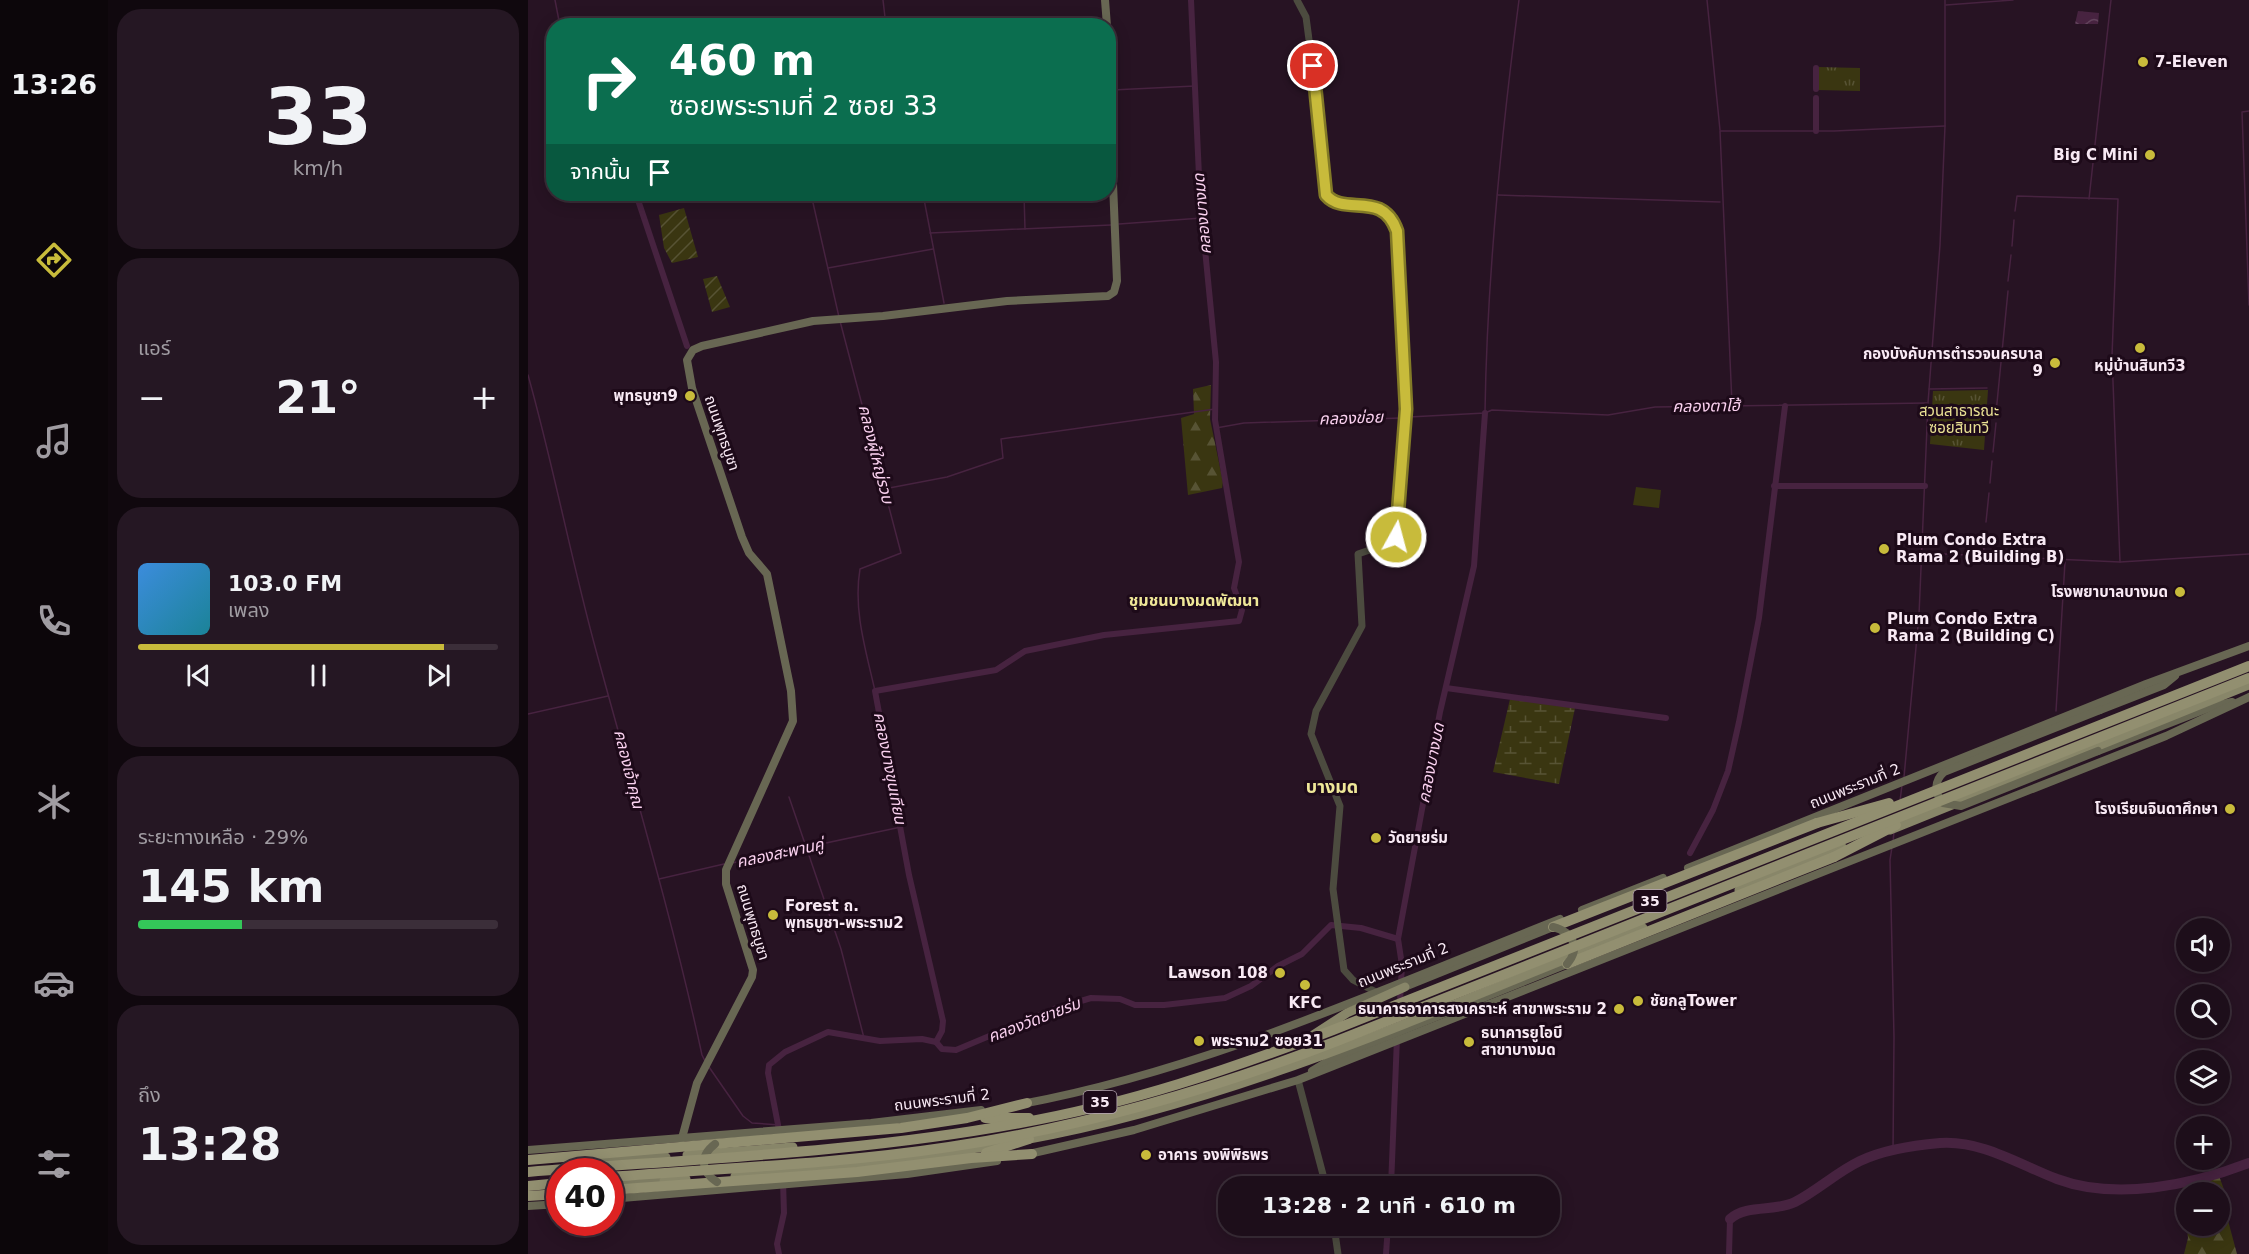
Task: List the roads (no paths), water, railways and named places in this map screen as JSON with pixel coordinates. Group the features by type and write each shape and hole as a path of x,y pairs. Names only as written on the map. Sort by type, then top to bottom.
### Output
{"highway":[{"path":"528,1171 921,1139 1023,1123 1145,1094 1307,1040 2249,665"},
{"name":"ถนนพระรามที่ 2","path":"666,1157 930,1134 1029,1118 1140,1092 1265,1053 1312,1035 2249,665"},
{"path":"624,1180 947,1148 1055,1128 1156,1103 1300,1055 2249,678"},
{"name":"35","path":"664,1181 805,1170 932,1156 1029,1139 1148,1113 1200,1098 1382,1039 1411,1019 1884,833 2249,685"},
{"path":"1553,927 1828,819 1929,793"},
{"path":"1567,964 1842,854 1933,804"},
{"path":"1312,1035 1338,1017 1390,990 1405,987"},
{"path":"528,1162 876,1130 967,1118 1027,1103"},
{"path":"967,1118 1029,1118"},
{"path":"971,1158 1029,1139"},
{"path":"624,1189 879,1170 971,1158 1032,1154"},
{"path":"528,1171 666,1157"},
{"path":"624,1181 664,1181"},
{"path":"528,1185 546,1183"},
{"path":"528,1194 546,1194"}],"main road":[{"path":"1105,0 1106,18"},
{"name":"ถนนพุทธบูชา","path":"682,1138 684,1120 702,1072 748,987 753,970 726,884 727,867 789,733 793,706 767,574 749,553 742,537 692,388 687,360 693,350 702,346 801,322 883,316 1007,301 1108,296 1114,292 1117,281 1114,201"},
{"name":"ถนนพระรามที่ 2","path":"528,1150 924,1118 1027,1103 1134,1079 1257,1038 1376,992 1390,990 1411,978 2183,670 2249,646"},
{"path":"2183,670 2164,685 1944,772 1938,779 1936,791 1943,803 1960,806 2211,707 2246,698"},
{"name":"35","path":"624,1198 923,1172 1032,1154 1134,1131 1298,1080 1382,1039 1413,1035 2166,736 2211,717 2246,698"},
{"path":"1382,1039 1567,964 1574,954 1574,942 1566,932 1553,927 1405,987"},
{"path":"1355,1000 1390,990"},
{"path":"716,1144 706,1153 703,1164 707,1174 717,1182"},
{"name":"ถนนพระรามที่ 2","path":"528,1162 666,1157"},
{"path":"528,1194 546,1191"},
{"path":"528,1206 546,1205"}],"street":[{"path":"1297,0 1306,17 1326,195 1335,202 1378,208 1389,217 1397,231 1406,426 1396,537 1384,546 1358,554 1362,626 1312,723 1313,742 1340,806 1334,870 1335,916 1346,974 1376,992"},
{"path":"1298,1080 1323,1176"},
{"path":"1335,1236 1338,1254"}],"water":[{"path":"2078,11 2099,13 2098,24 2075,24"}],"waterway":[{"path":"555,0 558,18"},
{"path":"883,0 885,18"},
{"name":"คลองบางขุนเทียน","path":"780,1135 768,1073 769,1065 785,1052 828,1032 880,1041 922,1039 936,1042 942,1031 943,1021 909,875 875,691 996,670 1025,651 1104,635 1239,621 1242,610 1234,588 1239,562 1215,420 1216,362 1200,198 1191,0"},
{"path":"1485,412 1496,206 1519,0"},
{"path":"1707,0 1720,130"},
{"path":"1904,777 1919,615 1928,403 1940,245 1945,126 1945,0"},
{"path":"1946,5 2013,0"},
{"path":"2089,199 2111,0"},
{"path":"1816,68 1816,89"},
{"path":"1116,90 1195,86"},
{"path":"1816,98 1816,131"},
{"path":"2249,111 2242,112 2249,305"},
{"path":"1732,404 1720,131 1834,131 1945,126"},
{"path":"1498,195 1720,202"},
{"path":"2015,211 2017,196 2118,199 2112,356 2120,562"},
{"path":"638,201 687,346"},
{"name":"คลองผู้ใหญ่รวบ","path":"813,201 839,317"},
{"path":"924,201 944,303"},
{"path":"1024,201 1025,229"},
{"path":"1119,224 1202,218"},
{"path":"2012,246 2014,220"},
{"path":"930,233 1111,225"},
{"path":"828,268 933,249"},
{"path":"2008,281 2011,255"},
{"path":"1996,413 2008,291"},
{"name":"คลองผู้ใหญ่รวบ","path":"840,321 901,553 860,569 859,615 875,691"},
{"name":"คลองเจ้าคุณ","path":"528,375 585,610 705,1061"},
{"path":"1929,389 1987,388"},
{"name":"คลองตาโฮ้","path":"1409,417 1485,413 1492,410 1608,415 1655,407 1927,403"},
{"path":"1690,853 1713,810 1728,771 1739,722 1759,618 1785,406"},
{"path":"884,489 947,477 1003,458 1001,439 1215,409"},
{"name":"คลองบางมด","path":"1399,1019 1402,965 1398,939 1440,712 1474,566 1485,413"},
{"name":"คลองข่อย","path":"1216,428 1244,423 1401,418"},
{"path":"1993,452 1996,423"},
{"path":"1990,483 1992,461"},
{"path":"1774,486 1925,486"},
{"path":"1986,522 1989,493"},
{"path":"1983,556 1986,531"},
{"path":"1923,553 2120,562 2249,554"},
{"path":"2056,711 2065,562"},
{"path":"1446,688 1666,718"},
{"path":"528,714 608,696"},
{"path":"1900,801 1902,785"},
{"path":"789,797 841,949 864,1038"},
{"name":"คลองสะพานคู่","path":"732,863 901,827"},
{"path":"1893,842 1894,832"},
{"path":"1892,847 1890,860 1894,1037 1893,1152"},
{"name":"คลองสะพานคู่","path":"659,879 724,864"},
{"name":"คลองวัดยายร่ม","path":"936,1042 942,1049 956,1050 1054,1009 1091,998 1120,999 1135,1005 1164,1005 1225,998 1251,986 1278,966 1302,954 1331,925 1361,928 1398,939"},
{"name":"คลองบางมด","path":"1391,1176 1397,1038"},
{"name":"คลองเจ้าคุณ","path":"709,1067 743,1116 752,1123 780,1125"},
{"path":"1730,1219 1745,1211 1779,1207 1795,1202 1843,1170 1869,1157 1900,1149 1940,1143 1956,1143 1986,1149 2057,1179 2080,1186 2104,1189 2154,1188 2179,1184 2249,1163"},
{"name":"คลองบางขุนเทียน","path":"779,1254 777,1244 784,1213 783,1181"},
{"path":"1729,1254 1730,1219"},
{"name":"คลองบางมด","path":"1386,1254 1387,1236"}],"place":[{"name":"7-Eleven","path":"2143,62"},
{"name":"Big C Mini","path":"2150,155"},
{"name":"หมู่บ้านสินทวี3","path":"2140,348"},
{"name":"กองบังคับการตำรวจนครบาล 9","path":"2055,363"},
{"name":"พุทธบูชา9","path":"690,396"},
{"name":"Plum Condo Extra Rama 2 (Building B)","path":"1884,549"},
{"name":"โรงพยาบาลบางมด","path":"2180,592"},
{"name":"Plum Condo Extra Rama 2 (Building C)","path":"1875,628"},
{"name":"โรงเรียนจินดาศึกษา","path":"2230,809"},
{"name":"วัดยายร่ม","path":"1376,838"},
{"name":"Forest ถ. พุทธบูชา-พระราม2","path":"773,915"},
{"name":"Lawson 108","path":"1280,973"},
{"name":"KFC","path":"1305,985"},
{"name":"ชัยกลูTower","path":"1638,1001"},
{"name":"ธนาคารอาคารสงเคราะห์ สาขาพระราม 2","path":"1619,1009"},
{"name":"พระราม2 ซอย31","path":"1199,1041"},
{"name":"ธนาคารยูโอบี สาขาบางมด","path":"1469,1042"},
{"name":"อาคาร จงพิพิธพร","path":"1146,1155"}],"district":[{"name":"ชุมชนบางมดพัฒนา","path":"1194,600"},
{"name":"บางมด","path":"1332,786"}],"park label":[{"name":"สวนสาธารณะ ซอยสินทวี","path":"1959,420"}]}
